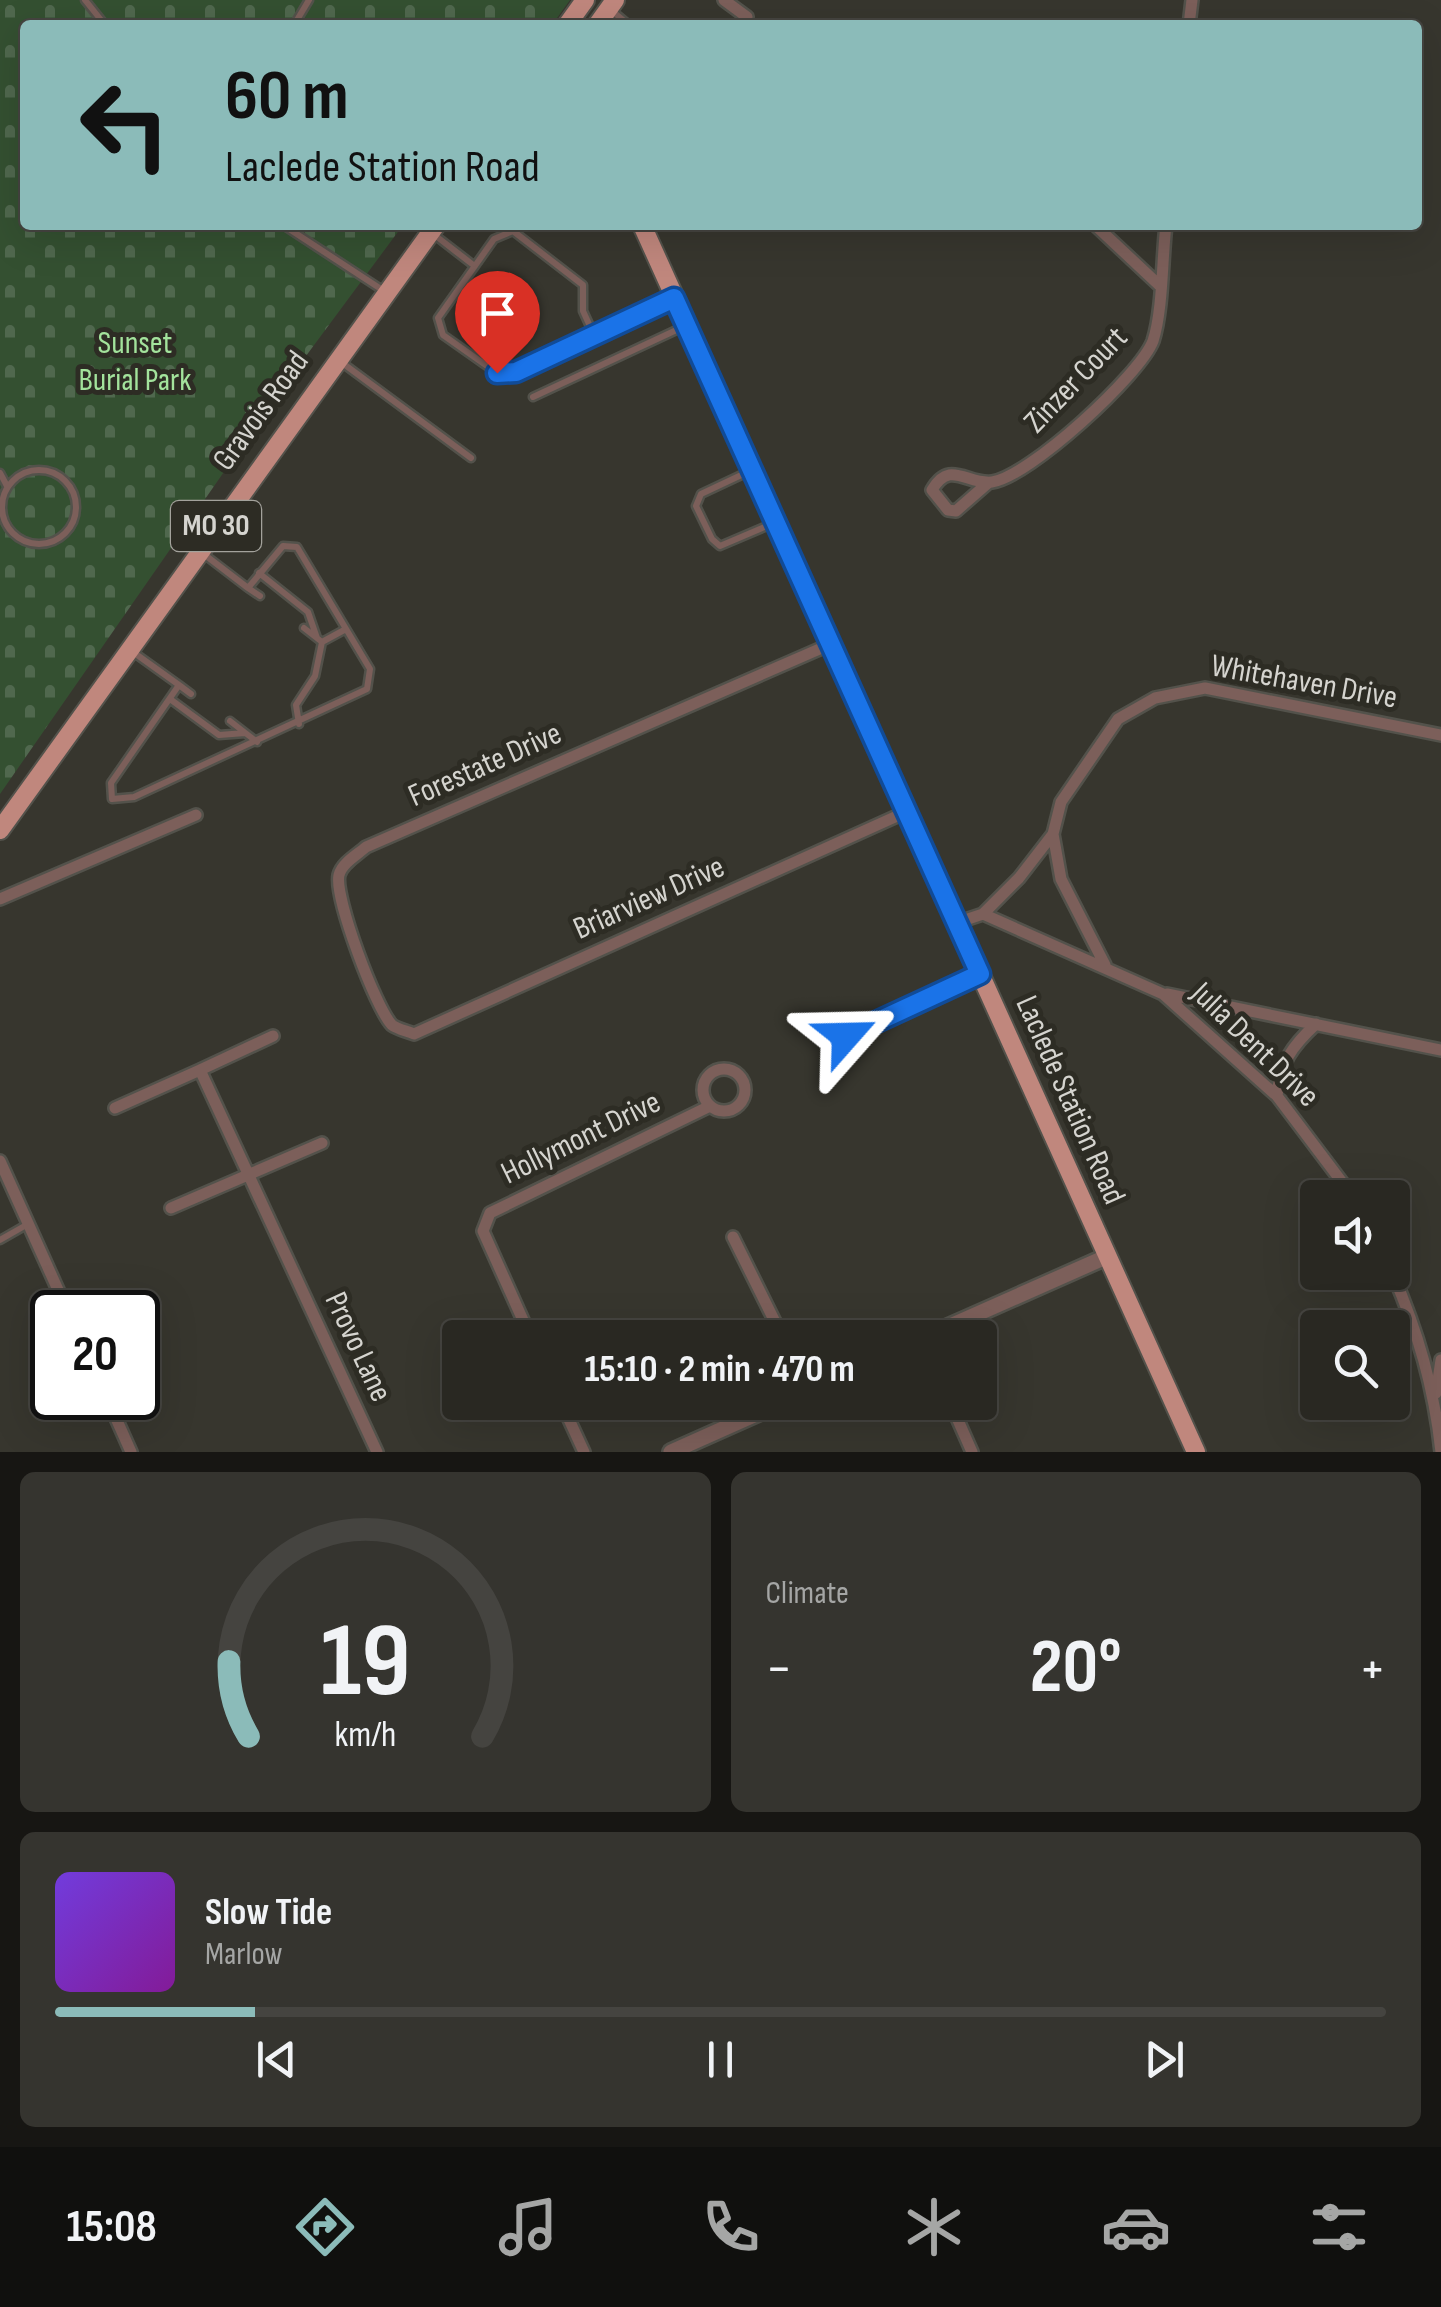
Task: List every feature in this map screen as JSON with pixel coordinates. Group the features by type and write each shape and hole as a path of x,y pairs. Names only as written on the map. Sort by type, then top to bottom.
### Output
{"main road":[{"name":"Gravois Road","path":"0,830 336,358 432,230"},
{"name":"Laclede Station Road","path":"649,230 686,325 1196,1452"}],"street":[{"path":"724,0 748,18"},
{"path":"1101,230 1160,285"},
{"name":"Zinzer Court","path":"988,483 954,472 938,478 932,490 948,510 956,511 988,483 1035,461 1112,392 1152,342 1166,230"},
{"name":"Forestate Drive","path":"414,1034 394,1027 383,1009 338,896 340,872 351,859 366,847 831,644"},
{"name":"Whitehaven Drive","path":"983,914 1053,834 1060,802 1118,719 1155,698 1205,688 1441,735"},
{"name":"Briarview Drive","path":"414,1034 906,812"},
{"path":"0,899 196,815"},
{"path":"1053,834 1061,878 1105,965"},
{"path":"956,923 983,914"},
{"name":"Julia Dent Drive","path":"983,914 1163,994 1276,1096 1340,1180"},
{"path":"1163,994 1441,1050"},
{"path":"1276,1096 1280,1070 1293,1045 1316,1024"},
{"path":"115,1108 272,1036"},
{"name":"Provo Lane","path":"200,1070 377,1452"},
{"name":"Hollymont Drive","path":"523,1320 483,1231 490,1213 710,1106"},
{"path":"171,1208 322,1142"},
{"path":"0,1161 58,1290"},
{"path":"733,1238 774,1320"},
{"path":"964,1320 1108,1256"},
{"path":"1400,1290 1420,1338 1435,1397 1441,1452"},
{"path":"1435,1397 1441,1360"},
{"path":"116,1420 131,1452"},
{"path":"569,1420 584,1452"},
{"path":"671,1452 743,1420"},
{"path":"958,1420 972,1452"}],"lane":[{"path":"85,0 100,20"},
{"path":"292,230 385,292"},
{"path":"436,230 472,264"},
{"path":"594,334 583,311 583,285 513,231 494,238 472,264 438,318 443,335 497,373 516,372 674,298"},
{"path":"533,397 686,325"},
{"path":"336,358 471,458"},
{"path":"48,470 68,483 76,504 64,535 43,544 20,540 5,523 1,504 8,486 25,472 48,470"},
{"path":"752,470 701,494 696,506 712,539 720,546 775,522"},
{"path":"0,473 8,486"},
{"path":"0,534 5,523"},
{"path":"180,686 111,784 112,799 134,797 299,724 367,689 370,669 297,547 283,546 248,588"},
{"path":"199,550 260,596"},
{"path":"259,574 308,612 320,640 315,676 296,704 299,724"},
{"path":"304,628 320,640"},
{"path":"320,640 346,629"},
{"path":"128,648 191,694"},
{"path":"170,699 219,735 246,733"},
{"path":"230,721 257,742"},
{"path":"846,1036 980,974"},
{"path":"1,1237 28,1224"}],"green space":[{"name":"Sunset Burial Park","path":"0,0 570,0 556,20 20,20 20,230 399,230 283,387 0,794"}],"route":[{"path":"497,373 516,372 674,298 980,974 846,1036"}]}
